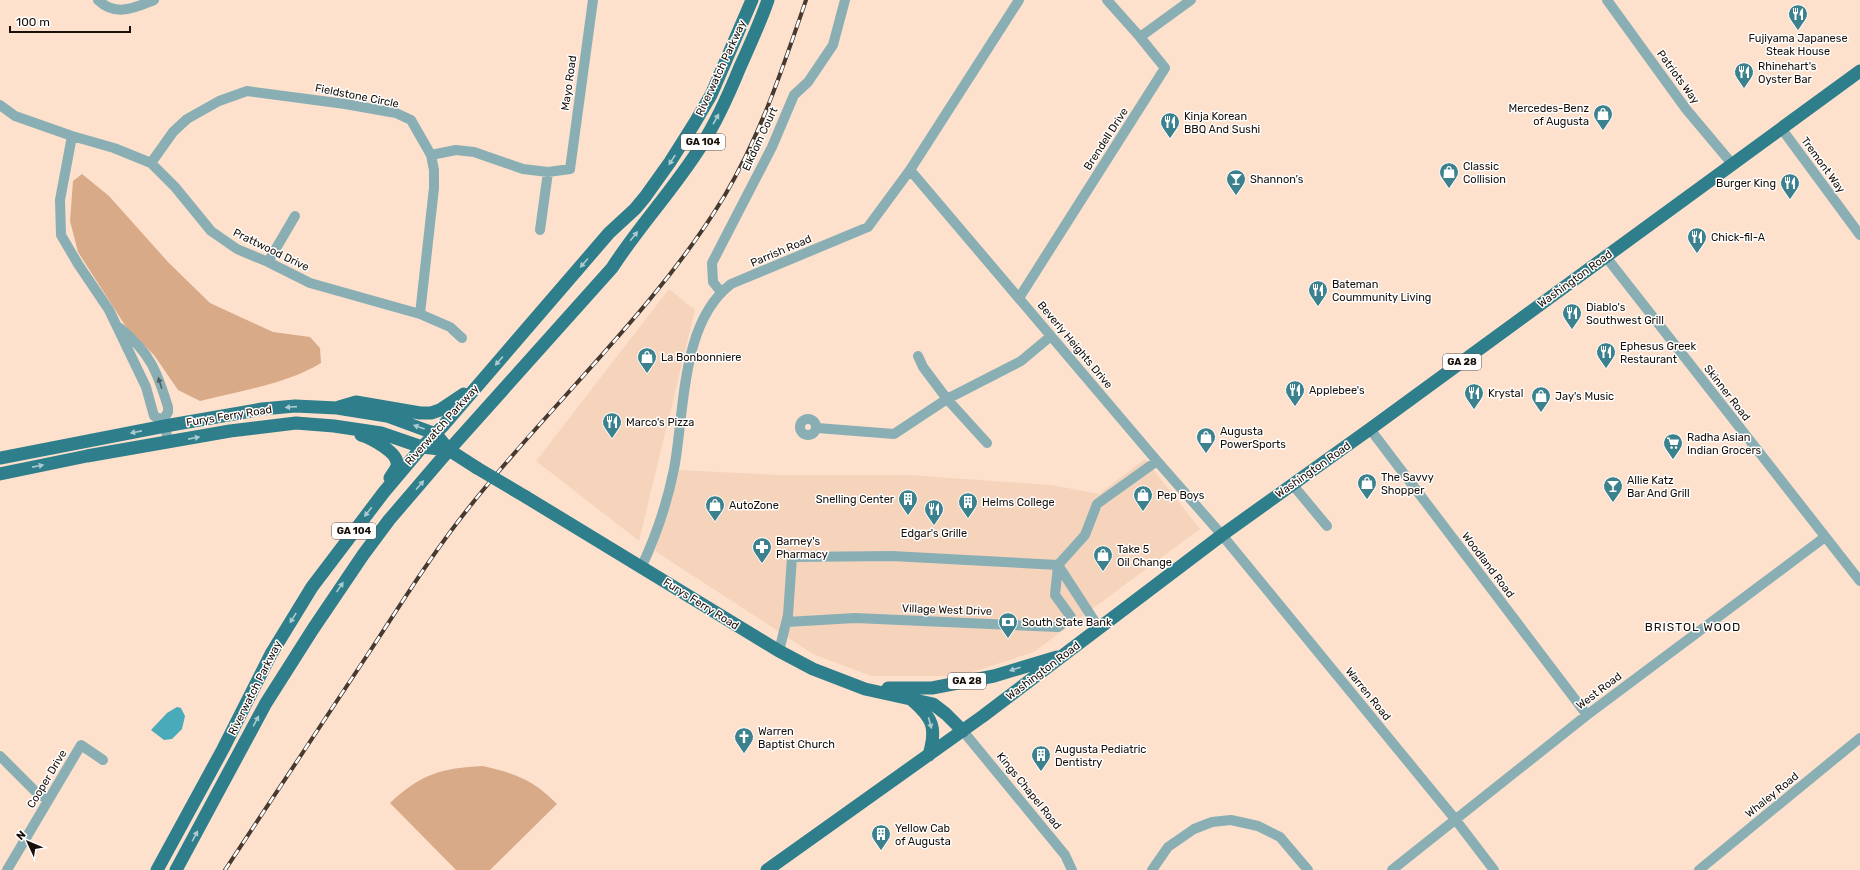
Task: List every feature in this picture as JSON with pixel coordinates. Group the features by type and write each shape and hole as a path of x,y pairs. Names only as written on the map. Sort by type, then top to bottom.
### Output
{"main road":[{"name":"Riverwatch Parkway","path":"157,870 287,627 335,555 384,492 422,447 436,434 609,233 635,209 670,162 711,95 752,0"},
{"name":"Riverwatch Parkway","path":"176,870 266,703 346,579 389,520 449,450 612,268 628,243 655,210 697,151 724,105 762,19 768,0"},
{"name":"Washington Road","path":"766,870 963,731 1222,535 1733,166 1781,128 1860,71"},
{"path":"337,408 356,402 420,413 431,413 440,410 480,383"},
{"name":"Furys Ferry Road","path":"0,458 164,423 262,409 295,406 337,408 387,416 436,434 449,450 477,468 779,651 813,669 865,689 933,704 946,714 963,731"},
{"name":"Furys Ferry Road","path":"0,474 88,456 169,443 230,431 296,423 334,426 381,433 422,447 449,450"},
{"path":"334,426 371,438 396,458 397,466 384,492"},
{"name":"GA 28","path":"865,689 932,688 994,676 1066,654"},
{"path":"911,699 925,711 932,722 933,741 929,755"}],"street":[{"path":"98,0 111,9 128,10 154,0"},
{"name":"Mayo Road","path":"548,172 570,169 593,0"},
{"name":"Elkdom Court","path":"720,292 713,282 712,263 772,147 794,95 808,82 833,45 845,0"},
{"name":"Parrish Road","path":"641,568 656,533 669,489 691,354 703,321 715,298 730,284 868,227 910,170 1018,0"},
{"name":"Brendell Drive","path":"1019,298 1165,68 1107,0"},
{"path":"1140,37 1191,0"},
{"name":"Patriots Way","path":"1607,0 1686,108 1733,166"},
{"name":"Fieldstone Circle","path":"151,163 173,132 188,119 219,101 247,91 345,104 396,113 411,120 431,155 434,170 434,188 420,314"},
{"name":"Prattwood Drive","path":"0,105 15,116 72,136 114,148 151,163 174,187 211,231 237,249 310,282 420,314 450,327 462,338"},
{"name":"Tremont Way","path":"1781,128 1860,235"},
{"path":"72,136 60,200 61,235 78,264 109,310 146,386 154,416 164,423"},
{"path":"431,155 456,150 474,152 523,169 548,172 540,230"},
{"name":"Beverly Heights Drive","path":"910,170 1157,462 1222,535"},
{"path":"268,262 295,216"},
{"name":"Skinner Road","path":"1606,257 1860,581"},
{"path":"116,324 138,343 150,359 159,378 168,407 168,412 164,423 169,443"},
{"path":"817,428 894,434 947,399 1021,361 1050,336"},
{"path":"918,356 923,367 947,399 987,443"},
{"name":"Woodland Road","path":"1370,429 1587,715"},
{"path":"1058,566 1085,535 1096,504 1157,462"},
{"path":"1292,484 1327,526"},
{"name":"Warren Road","path":"1222,535 1455,819 1494,870"},
{"name":"West Road","path":"1392,870 1587,715 1825,537"},
{"path":"779,651 786,622 792,557 892,556 1058,566"},
{"path":"1058,566 1099,628"},
{"name":"Village West Drive","path":"786,622 855,618 1058,627 1071,617 1055,595 1058,566"},
{"name":"Kings Chapel Road","path":"963,731 1065,855 1072,870"},
{"name":"Whaley Road","path":"1699,870 1860,738"},
{"name":"Cooper Drive","path":"7,870 81,744 103,760"},
{"path":"0,756 35,791 48,800"},
{"path":"1152,870 1168,848 1194,829 1212,822 1231,820 1258,826 1280,837 1308,870"}],"shaded area":[{"path":"82,174 109,196 168,262 210,303 273,332 310,337 320,348 321,363 278,382 200,401 178,390 154,355 128,330 78,252 70,221 73,181"},
{"path":"669,289 695,310 639,541 536,461"},
{"path":"1145,459 1200,529 1034,652 960,676 871,676 813,654 655,551 679,470 780,475 908,475 1052,485 1099,494"},
{"path":"483,766 514,775 532,783 557,804 490,870 456,870 390,803 412,785 432,774 455,769"}],"water":[{"path":"177,707 181,708 185,716 182,729 172,739 164,740 151,730 167,713"}],"railway":[{"path":"225,870 419,576 454,526 532,432 634,318 667,278 697,237 725,195 750,148 789,50 806,0"}],"place":[{"name":"Fujiyama Japanese Steak House","path":"1798,31"},
{"name":"Rhinehart's Oyster Bar","path":"1744,89"},
{"name":"Mercedes-Benz of Augusta","path":"1603,131"},
{"name":"Kinja Korean BBQ And Sushi","path":"1170,139"},
{"name":"Classic Collision","path":"1449,189"},
{"name":"Shannon’s","path":"1236,196"},
{"name":"Burger King","path":"1790,200"},
{"name":"Chick-fil-A","path":"1697,254"},
{"name":"Bateman Coummunity Living","path":"1318,307"},
{"name":"Diablo's Southwest Grill","path":"1572,330"},
{"name":"Ephesus Greek Restaurant","path":"1606,369"},
{"name":"La Bonbonniere","path":"647,374"},
{"name":"Applebee's","path":"1295,407"},
{"name":"Krystal","path":"1474,410"},
{"name":"Jay's Music","path":"1541,413"},
{"name":"Marco's Pizza","path":"612,439"},
{"name":"Augusta PowerSports","path":"1206,454"},
{"name":"Radha Asian Indian Grocers","path":"1673,460"},
{"name":"The Savvy Shopper","path":"1367,500"},
{"name":"Allie Katz Bar And Grill","path":"1613,503"},
{"name":"Pep Boys","path":"1143,512"},
{"name":"Snelling Center","path":"908,516"},
{"name":"Helms College","path":"968,519"},
{"name":"AutoZone","path":"715,522"},
{"name":"Edgar's Grille","path":"934,526"},
{"name":"Barney's Pharmacy","path":"762,564"},
{"name":"Take 5 Oil Change","path":"1103,572"},
{"name":"South State Bank","path":"1008,639"},
{"name":"Warren Baptist Church","path":"744,754"},
{"name":"Augusta Pediatric Dentistry","path":"1041,772"},
{"name":"Yellow Cab of Augusta","path":"881,851"}],"district":[{"name":"BRISTOL WOOD","path":"1693,627"}]}
